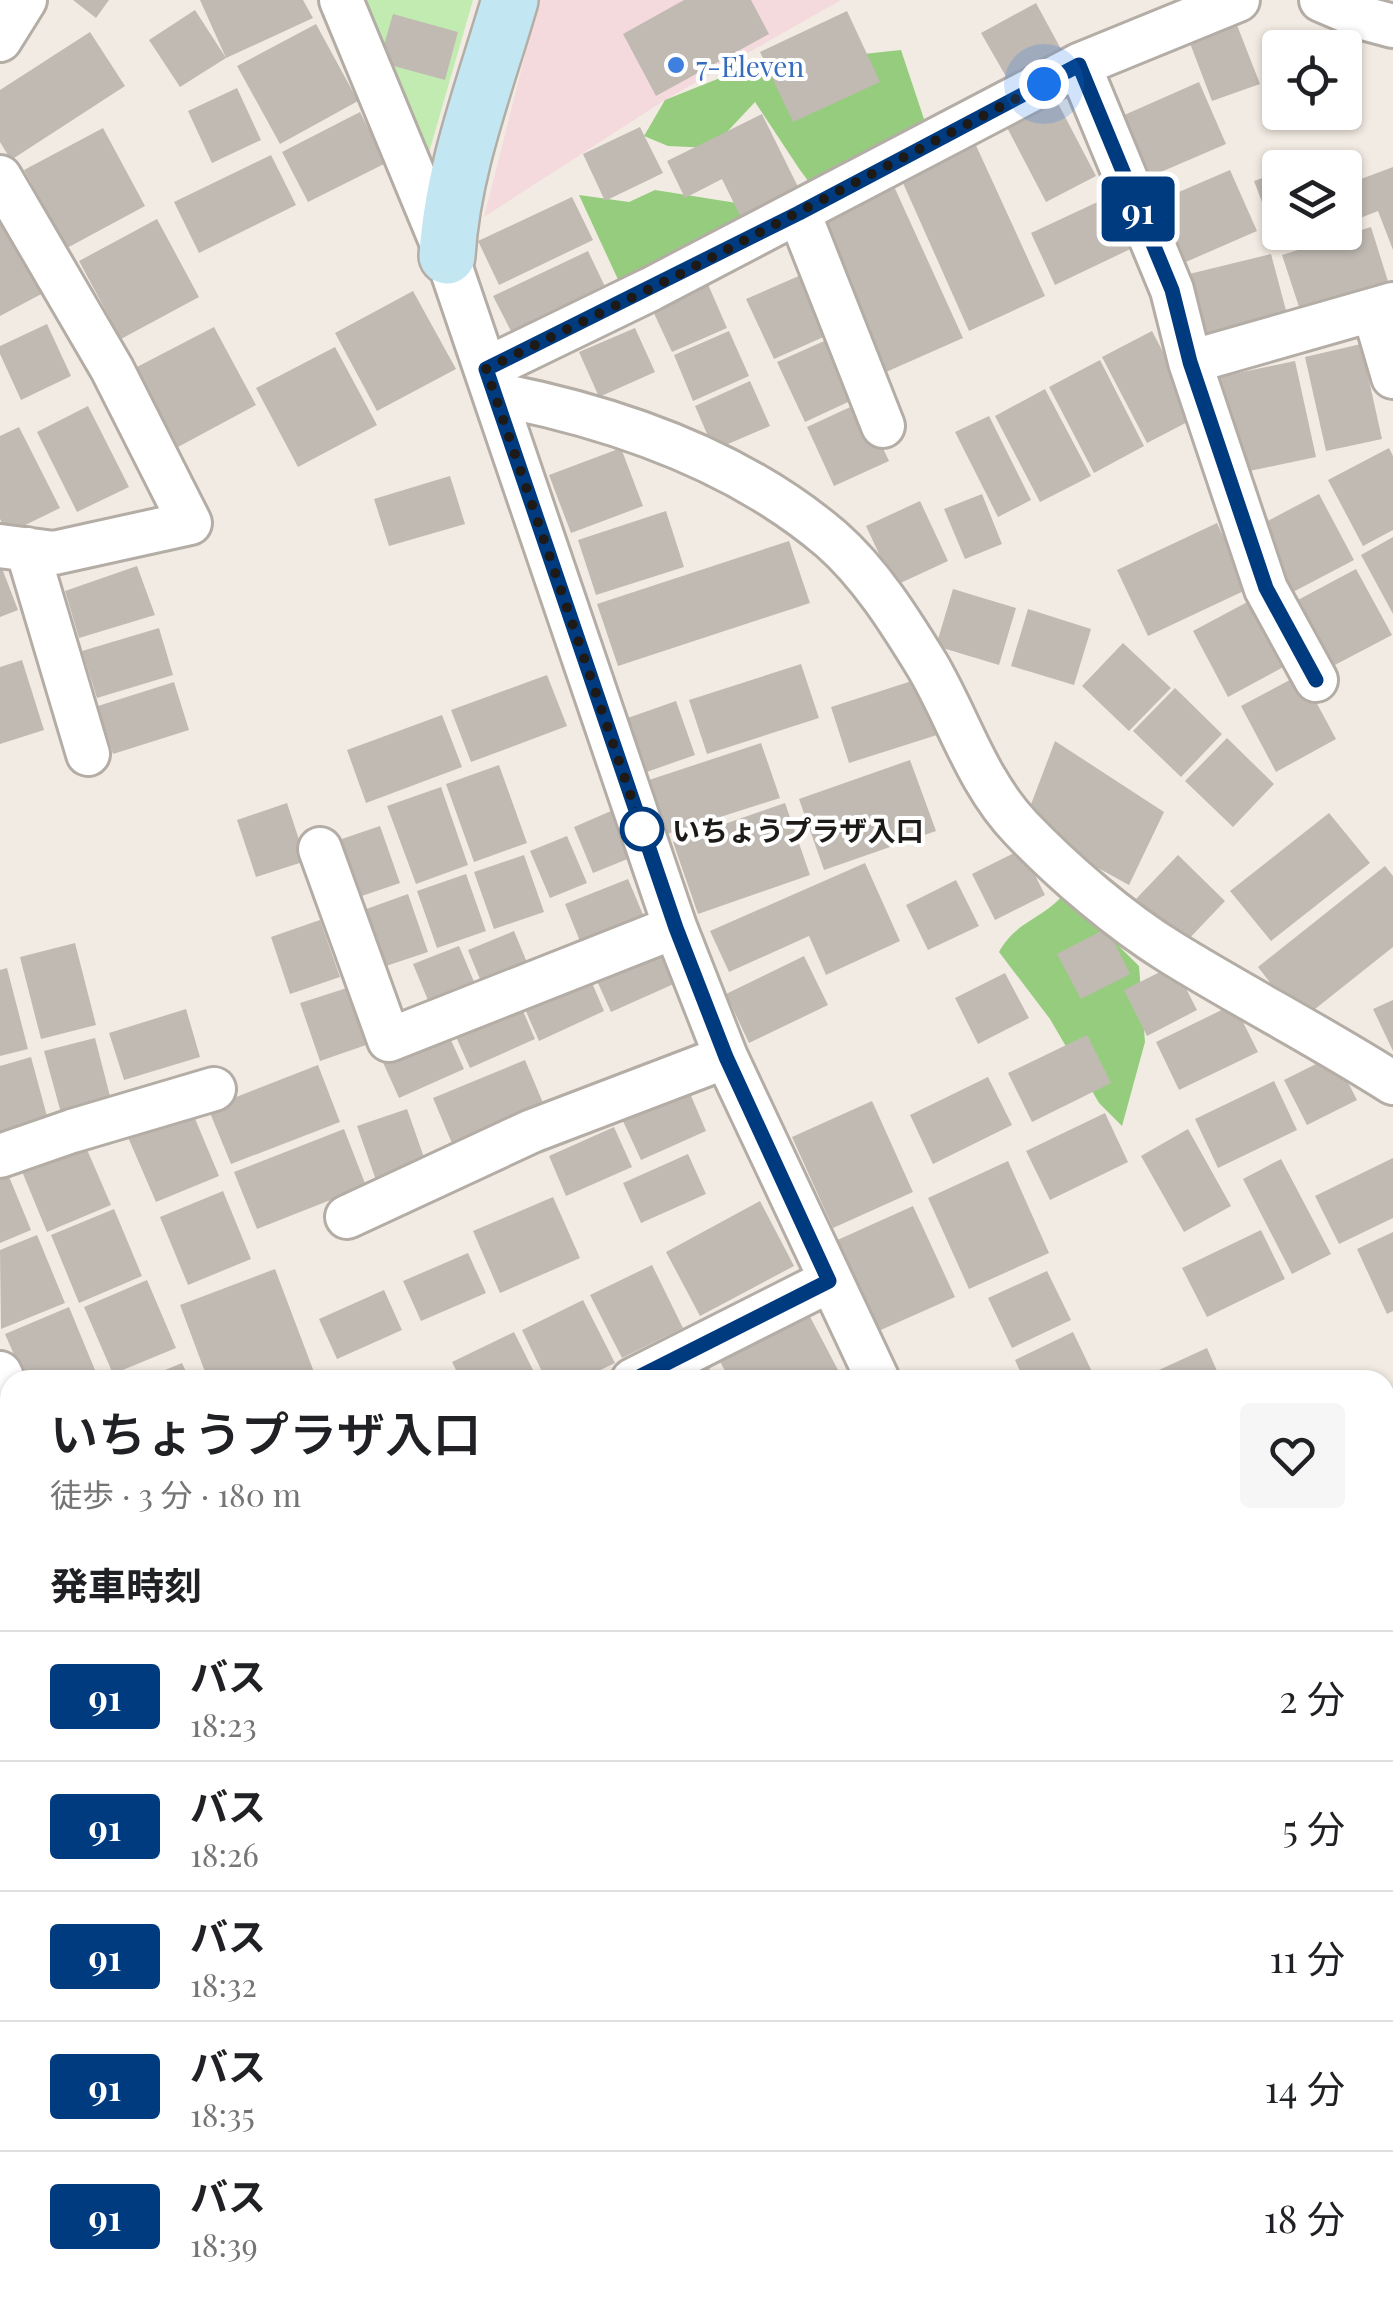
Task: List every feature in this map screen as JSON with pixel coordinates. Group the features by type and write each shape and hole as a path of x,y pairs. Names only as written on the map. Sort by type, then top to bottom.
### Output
{"street":[{"path":"0,40 24,0"},
{"path":"341,0 447,256 676,928 726,1057 873,1370"},
{"path":"447,256 449,215 510,0"},
{"path":"490,381 1079,65 1238,0"},
{"path":"1321,0 1393,26"},
{"path":"1079,65 1172,290 1190,362 1266,588 1316,680"},
{"path":"0,177 112,369 190,524 54,553 13,548 88,754"},
{"path":"799,213 882,426"},
{"path":"1190,362 1384,308 1393,377"},
{"path":"490,381 706,459 776,500 832,540 892,612 928,668 987,785 1020,827 1086,888 1168,951 1393,1083"},
{"path":"320,849 389,1040 676,928"},
{"path":"347,1217 532,1131 726,1057"},
{"path":"0,1156 214,1089"},
{"path":"653,1370 829,1281"}],"shaded area":[{"path":"539,0 841,0 665,100 484,217"}],"green space":[{"path":"362,0 473,0 426,163"},
{"path":"901,50 924,119 830,210 755,102 712,148 668,146 644,136 665,100 750,66"},
{"path":"655,190 749,205 733,229 621,286 579,195 629,202"},
{"path":"1065,893 1139,966 1145,1042 1122,1126 1099,1103 1050,1019 999,952 1014,933"}],"building":[{"path":"73,0 109,0 96,18"},
{"path":"200,0 303,0 313,18 226,58"},
{"name":"7-Eleven","path":"684,0 751,0 769,34 656,96 623,34"},
{"path":"1036,3 1062,51 1008,80 981,33"},
{"path":"195,10 226,58 180,87 149,40"},
{"path":"847,11 880,82 793,122 760,52"},
{"path":"393,14 458,32 445,80 379,62"},
{"path":"1235,20 1260,84 1212,101 1188,38"},
{"path":"316,24 358,101 280,144 237,66"},
{"path":"90,32 125,86 11,160 0,142 0,90"},
{"path":"1199,82 1226,144 1140,181 1113,120"},
{"path":"237,88 261,140 212,163 188,111"},
{"path":"1051,90 1096,176 1046,202 1001,116"},
{"path":"360,112 386,163 308,202 282,152"},
{"path":"762,114 805,201 747,230 722,179 685,198 667,161"},
{"path":"640,127 663,173 605,201 583,154"},
{"path":"103,128 145,206 67,248 24,170"},
{"path":"974,141 1045,296 969,331 899,174"},
{"path":"271,155 296,205 199,253 174,202"},
{"path":"1393,167 1393,250 1378,211 1362,217 1362,179"},
{"path":"1230,170 1257,231 1172,268 1144,207"},
{"path":"1262,178 1262,202 1254,181"},
{"path":"892,182 963,338 886,372 816,216"},
{"path":"1119,192 1143,243 1055,285 1031,233"},
{"path":"572,197 593,240 499,285 478,241"},
{"path":"0,216 47,291 0,316"},
{"path":"157,219 199,297 121,339 79,261"},
{"path":"1371,227 1391,291 1303,319 1282,255 1298,250 1362,250 1362,230"},
{"path":"588,251 609,295 515,339 493,296"},
{"path":"1271,254 1288,318 1197,341 1181,276"},
{"path":"801,275 828,335 774,359 746,299"},
{"path":"707,282 727,328 672,352 651,307"},
{"path":"413,291 456,369 377,411 335,333"},
{"path":"47,324 71,376 21,400 0,346"},
{"path":"214,327 256,405 178,447 135,368"},
{"path":"635,328 655,372 599,397 579,352"},
{"path":"729,331 749,376 693,401 674,355"},
{"path":"1152,331 1197,417 1147,443 1102,357"},
{"path":"831,338 859,397 805,422 777,362"},
{"path":"1361,344 1382,439 1326,451 1305,357"},
{"path":"335,347 377,425 298,467 256,388"},
{"path":"1100,360 1144,446 1094,473 1049,387"},
{"path":"1295,361 1316,457 1240,473 1219,377"},
{"path":"750,381 770,426 714,450 695,406"},
{"path":"1045,389 1091,476 1040,502 995,416"},
{"path":"861,402 889,461 834,486 807,427"},
{"path":"88,406 129,487 77,512 37,432"},
{"path":"989,416 1031,500 998,517 955,432"},
{"path":"19,427 60,508 7,534 0,519 0,436"},
{"path":"621,448 643,506 571,533 549,475"},
{"path":"1389,448 1393,456 1393,530 1363,546 1328,480"},
{"path":"450,476 465,524 389,546 374,499"},
{"path":"982,494 1002,544 965,559 944,509"},
{"path":"1319,494 1354,560 1293,592 1258,526"},
{"path":"920,501 948,561 894,586 866,526"},
{"path":"666,511 684,567 596,595 578,540"},
{"path":"1217,523 1248,589 1148,636 1117,570"},
{"path":"1393,537 1393,614 1361,555"},
{"path":"789,541 810,603 618,666 597,604"},
{"path":"0,563 18,610 0,617"},
{"path":"137,566 155,615 79,638 65,591"},
{"path":"1356,569 1392,635 1331,667 1296,601"},
{"path":"953,589 1016,608 999,665 936,646"},
{"path":"1253,599 1289,664 1228,697 1193,631"},
{"path":"1028,609 1091,629 1074,685 1011,666"},
{"path":"159,628 173,675 97,698 82,651"},
{"path":"1123,643 1171,688 1129,731 1082,686"},
{"path":"22,660 44,730 0,744 0,667"},
{"path":"801,664 819,718 707,754 689,700"},
{"path":"1301,674 1336,739 1276,772 1241,706"},
{"path":"547,675 567,726 471,762 451,710"},
{"path":"918,679 937,735 849,763 831,707"},
{"path":"174,682 189,730 113,754 98,706"},
{"path":"1175,688 1222,734 1181,777 1133,731"},
{"path":"676,701 695,755 641,774 622,720"},
{"path":"442,715 462,767 366,803 347,750"},
{"path":"1227,738 1274,784 1233,827 1185,781"},
{"path":"1055,741 1164,812 1129,885 1065,850 1027,815"},
{"path":"761,743 780,798 667,834 649,780"},
{"path":"910,760 936,831 824,870 799,799"},
{"path":"499,765 527,843 474,862 446,784"},
{"path":"441,787 468,865 416,884 387,806"},
{"path":"287,803 306,861 256,877 237,820"},
{"path":"785,803 810,875 698,914 673,842"},
{"path":"611,811 630,858 593,873 574,827"},
{"path":"1329,813 1370,863 1271,941 1230,891"},
{"path":"380,826 400,883 350,900 330,843"},
{"path":"567,836 587,883 550,898 530,851"},
{"path":"1022,849 1045,895 995,920 972,874"},
{"path":"524,855 544,912 494,929 474,872"},
{"path":"1178,855 1225,901 1184,944 1136,899"},
{"path":"865,863 900,941 826,975 809,936 729,972 710,931"},
{"path":"1385,866 1393,876 1393,947 1300,1021 1258,967"},
{"path":"466,874 486,931 437,948 417,891"},
{"path":"628,879 647,924 584,951 565,904"},
{"path":"956,880 979,926 928,950 906,905"},
{"path":"408,894 428,952 377,969 358,912"},
{"path":"320,920 340,977 290,994 271,937"},
{"path":"1107,928 1130,974 1081,999 1057,954"},
{"path":"514,931 533,977 487,996 468,950"},
{"path":"75,943 96,1025 41,1039 20,957"},
{"path":"659,943 676,983 611,1012 593,972"},
{"path":"459,946 478,991 432,1010 413,964"},
{"path":"804,956 828,1005 749,1043 726,994"},
{"path":"1174,965 1197,1010 1147,1036 1124,990"},
{"path":"7,968 28,1049 0,1056 0,970"},
{"path":"587,971 604,1011 539,1041 521,1000"},
{"path":"1005,973 1029,1018 978,1044 955,998"},
{"path":"350,987 369,1044 320,1061 300,1003"},
{"path":"518,999 535,1039 470,1068 452,1028"},
{"path":"1393,1000 1393,1051 1373,1009"},
{"path":"1234,1004 1258,1052 1179,1090 1156,1042"},
{"path":"186,1009 200,1057 124,1080 109,1033"},
{"path":"446,1029 464,1069 399,1098 381,1058"},
{"path":"1087,1035 1111,1083 1032,1122 1008,1073"},
{"path":"95,1038 111,1100 61,1113 44,1051"},
{"path":"1334,1055 1357,1100 1307,1125 1284,1080"},
{"path":"31,1057 48,1120 0,1132 0,1066"},
{"path":"525,1060 546,1110 454,1148 433,1098"},
{"path":"318,1065 340,1122 231,1164 208,1108"},
{"path":"988,1077 1012,1125 933,1164 910,1115"},
{"path":"1274,1081 1297,1130 1218,1168 1195,1119"},
{"path":"689,1091 706,1131 641,1160 623,1121"},
{"path":"872,1101 913,1192 833,1228 792,1137"},
{"path":"191,1109 219,1176 156,1202 127,1135"},
{"path":"407,1109 427,1166 377,1183 357,1126"},
{"path":"1105,1113 1128,1162 1050,1200 1026,1151"},
{"path":"614,1127 632,1167 566,1196 549,1156"},
{"path":"344,1129 366,1186 257,1229 234,1172"},
{"path":"1188,1129 1231,1206 1184,1232 1141,1156"},
{"path":"82,1138 111,1205 47,1232 19,1164"},
{"path":"688,1154 706,1194 641,1223 623,1183"},
{"path":"1393,1158 1393,1218 1339,1244 1315,1196"},
{"path":"1281,1159 1331,1254 1292,1274 1243,1179"},
{"path":"1008,1161 1049,1253 969,1289 928,1198"},
{"path":"3,1162 31,1230 0,1243 0,1163"},
{"path":"223,1191 251,1259 188,1285 160,1217"},
{"path":"553,1197 580,1258 500,1293 473,1231"},
{"path":"760,1201 794,1266 700,1316 666,1252"},
{"path":"913,1206 955,1297 874,1333 833,1242"},
{"path":"114,1209 142,1276 79,1303 51,1235"},
{"path":"1261,1230 1285,1279 1207,1317 1182,1268"},
{"path":"1393,1232 1393,1311 1387,1314 1357,1249"},
{"path":"37,1235 65,1303 1,1329 0,1250"},
{"path":"468,1253 486,1293 421,1321 403,1281"},
{"path":"652,1265 683,1328 622,1358 590,1295"},
{"path":"275,1269 313,1370 204,1370 180,1305"},
{"path":"1047,1271 1071,1320 1012,1348 988,1298"},
{"path":"147,1280 176,1348 123,1370 111,1370 84,1307"},
{"path":"384,1290 402,1330 337,1359 319,1319"},
{"path":"583,1300 615,1363 601,1370 541,1370 522,1330"},
{"path":"69,1307 95,1370 21,1370 5,1334"},
{"path":"807,1311 838,1370 725,1370 718,1358"},
{"path":"514,1332 533,1370 456,1370 452,1362"},
{"path":"1073,1332 1091,1370 1020,1370 1015,1360"},
{"path":"1207,1348 1217,1370 1159,1370"},
{"path":"702,1356 710,1370 678,1370"},
{"path":"182,1363 185,1370 165,1370"}],"bus line":[{"name":"91","path":"653,1370 829,1281 726,1057 676,928 486,369 651,289 1079,65 1172,290 1190,362 1266,588 1316,680"}],"place":[{"name":"7-Eleven","path":"676,65"},
{"name":"いちょうプラザ入口","path":"642,829"}],"route":[{"path":"642,829 486,369 680,274 1044,84"}]}
